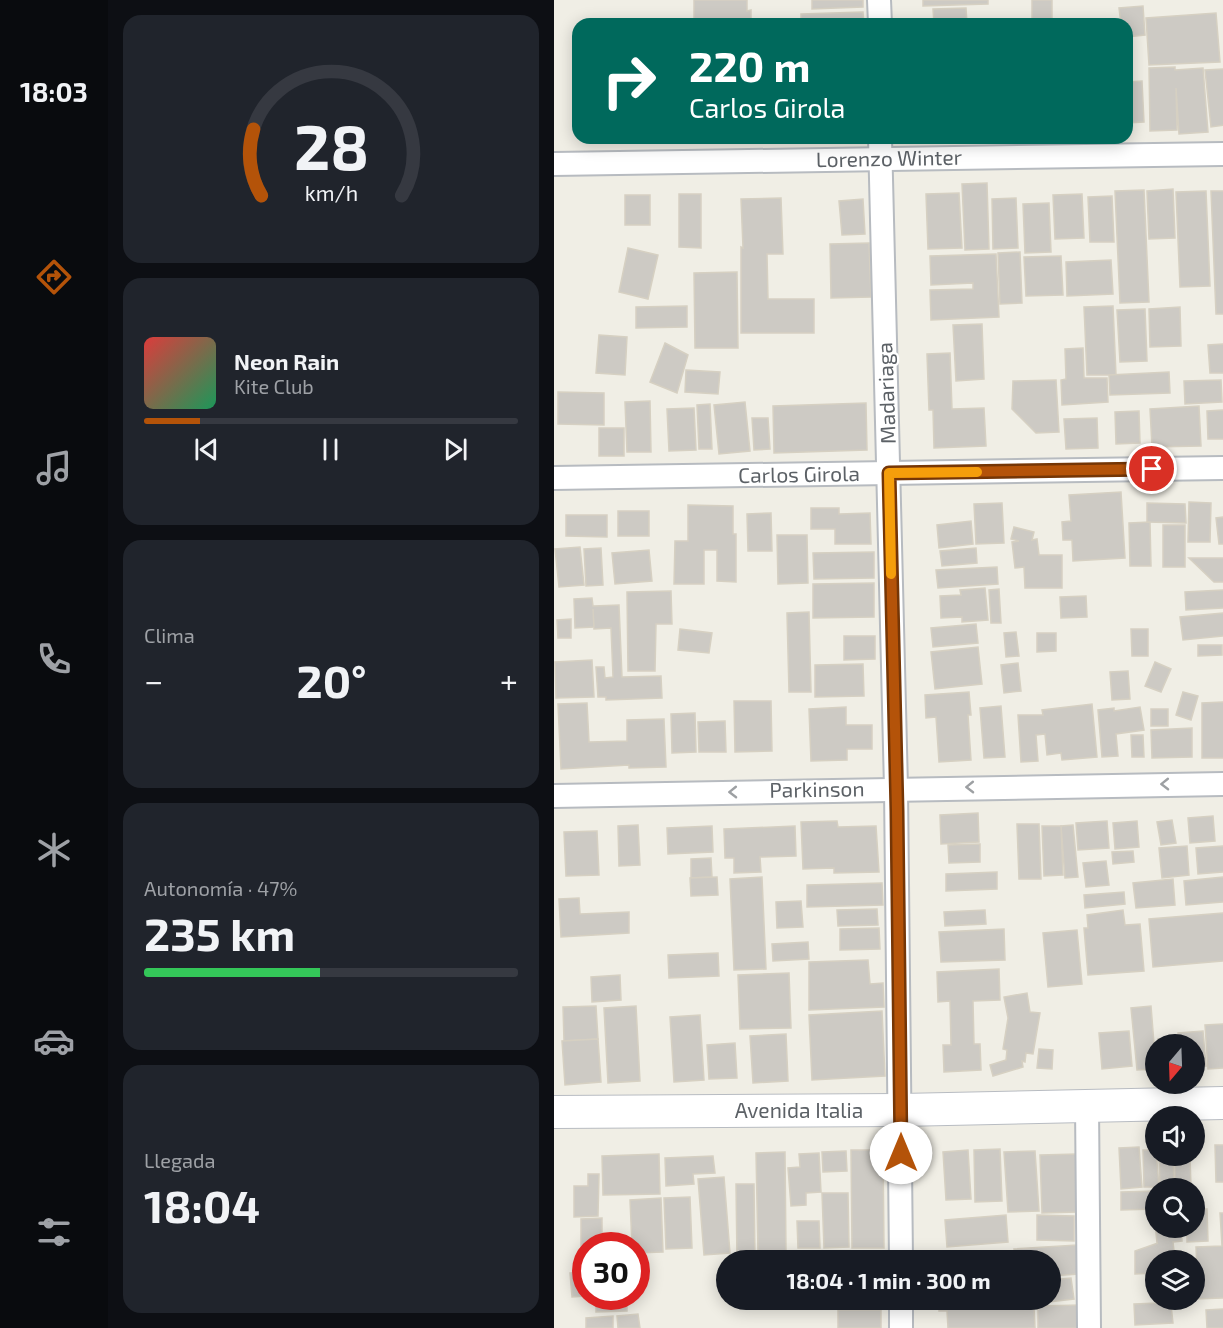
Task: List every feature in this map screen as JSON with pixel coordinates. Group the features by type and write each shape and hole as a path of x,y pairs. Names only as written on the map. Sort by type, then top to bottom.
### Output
{"main road":[{"name":"Avenida Italia","path":"554,1112 901,1110 1223,1103"}],"street":[{"path":"880,0 880,18"},
{"name":"Lorenzo Winter","path":"554,164 880,149 1223,154"},
{"name":"Madariaga","path":"880,149 896,788 901,1250"},
{"name":"Carlos Girola","path":"554,478 1223,468"},
{"name":"Parkinson","path":"554,796 896,788 1223,784"},
{"path":"1087,1106 1089,1328"},
{"path":"901,1310 901,1328"}],"building":[{"path":"694,0 747,0 747,11 751,10 751,18 694,18"},
{"path":"812,0 863,0 863,7 812,9"},
{"path":"923,0 988,0 988,4 923,6"},
{"path":"1032,0 1052,0 1052,18 1032,18"},
{"path":"1143,6 1145,35 1133,36 1133,18 1120,18 1119,8"},
{"path":"966,8 967,18 934,18 933,9"},
{"path":"863,12 864,18 801,18 801,14"},
{"path":"1216,13 1220,62 1149,65 1146,18"},
{"path":"1175,67 1175,70 1203,68 1208,132 1179,134 1176,88 1177,130 1150,131 1149,68"},
{"path":"1224,69 1224,125 1211,127 1205,70"},
{"path":"1142,81 1144,122 1133,123 1133,82"},
{"path":"987,183 989,249 965,250 962,184"},
{"path":"1173,189 1175,238 1149,239 1147,191"},
{"path":"1144,190 1149,302 1120,303 1115,191"},
{"path":"1206,191 1210,286 1180,287 1176,192"},
{"path":"1211,191 1224,191 1224,314 1216,314"},
{"path":"959,193 962,248 928,249 926,194"},
{"path":"679,194 701,194 701,248 679,247"},
{"path":"1082,194 1084,238 1055,239 1053,195"},
{"path":"625,195 650,195 650,225 625,225"},
{"path":"1112,196 1114,242 1090,242 1088,197"},
{"path":"781,198 783,254 767,254 768,299 814,299 814,333 741,333 741,247 743,248 741,199"},
{"path":"1016,198 1018,248 993,249 992,199"},
{"path":"863,199 865,234 842,235 839,201"},
{"path":"1049,203 1051,252 1025,253 1023,204"},
{"path":"869,243 871,297 831,298 830,244"},
{"path":"628,248 658,255 648,299 619,292"},
{"path":"1020,252 1022,303 1000,304 998,253"},
{"path":"996,254 999,317 931,320 930,290 973,289 973,283 931,285 930,256"},
{"path":"1061,256 1063,295 1026,296 1024,257"},
{"path":"1111,260 1113,294 1067,296 1066,262"},
{"path":"737,272 738,348 695,348 694,273"},
{"path":"687,306 687,327 636,328 636,307"},
{"path":"1113,306 1116,375 1087,375 1084,307"},
{"path":"1180,307 1181,346 1150,347 1149,309"},
{"path":"1145,309 1147,361 1120,362 1117,310"},
{"path":"982,324 984,379 956,381 953,325"},
{"path":"599,335 627,337 625,375 596,373"},
{"path":"665,343 688,355 677,393 650,382"},
{"path":"1224,344 1224,373 1210,373 1208,345"},
{"path":"1083,348 1084,378 1107,378 1108,402 1062,405 1061,380 1066,379 1065,349"},
{"path":"950,353 952,409 984,408 986,446 934,448 933,410 929,410 927,354"},
{"path":"686,370 720,372 718,394 685,392"},
{"path":"1169,372 1170,393 1110,395 1109,375"},
{"path":"1056,380 1059,432 1036,433 1012,409 1013,381"},
{"path":"1221,380 1222,402 1185,404 1184,381"},
{"path":"558,392 604,393 604,425 558,424"},
{"path":"650,401 651,452 627,452 625,402"},
{"path":"745,402 750,451 719,454 714,405"},
{"path":"866,403 867,450 774,453 773,406"},
{"path":"710,404 712,449 699,449 697,405"},
{"path":"1199,406 1201,446 1152,447 1150,409"},
{"path":"694,408 696,450 669,451 667,409"},
{"path":"1224,410 1224,439 1208,439 1207,411"},
{"path":"1139,411 1140,443 1116,444 1115,412"},
{"path":"752,418 768,418 770,449 754,450"},
{"path":"1097,418 1098,448 1066,449 1064,419"},
{"path":"599,428 624,428 624,456 599,456"},
{"path":"1121,492 1125,558 1073,561 1072,540 1063,540 1062,522 1071,521 1069,495"},
{"path":"1189,502 1211,503 1210,542 1188,542"},
{"path":"1002,503 1004,543 976,544 974,504"},
{"path":"1147,503 1185,504 1186,523 1147,522"},
{"path":"688,505 733,506 733,534 736,534 736,582 717,581 717,550 704,550 704,584 674,584 675,541 688,541"},
{"path":"811,508 839,508 839,514 870,513 871,544 835,544 835,529 811,529"},
{"path":"618,511 649,511 649,536 618,536"},
{"path":"771,513 772,551 748,551 747,514"},
{"path":"566,515 607,515 607,537 566,536"},
{"path":"1224,517 1224,544 1219,544 1216,518"},
{"path":"971,521 973,544 939,548 937,525"},
{"path":"1150,522 1151,566 1130,566 1129,523"},
{"path":"1163,525 1185,525 1185,567 1163,567"},
{"path":"1014,527 1034,532 1032,540 1037,539 1039,555 1062,555 1062,588 1025,588 1024,567 1015,568 1012,542 1019,541 1011,539"},
{"path":"777,535 807,535 808,583 778,584"},
{"path":"580,547 584,585 559,587 555,549"},
{"path":"601,548 603,585 586,586 584,549"},
{"path":"976,548 977,563 942,566 940,551"},
{"path":"649,550 652,581 615,584 612,553"},
{"path":"874,552 874,578 814,579 813,553"},
{"path":"1189,558 1224,558 1224,582 1214,582"},
{"path":"997,567 998,584 938,588 936,570"},
{"path":"874,583 874,617 813,618 813,584"},
{"path":"985,588 988,620 962,622 962,617 941,618 940,596 961,595 960,590"},
{"path":"999,589 1001,623 991,623 989,590"},
{"path":"1224,590 1224,608 1186,610 1185,592"},
{"path":"671,591 672,624 656,624 655,671 628,671 627,592"},
{"path":"1086,596 1087,617 1061,618 1060,597"},
{"path":"592,598 593,606 619,605 622,677 661,676 662,698 606,700 606,697 598,697 596,667 604,667 605,678 613,677 611,628 575,628 574,599"},
{"path":"809,612 811,692 789,692 787,613"},
{"path":"1224,613 1224,636 1183,640 1180,617"},
{"path":"571,619 571,638 558,638 557,620"},
{"path":"976,624 978,643 933,647 931,628"},
{"path":"680,629 712,633 709,653 678,650"},
{"path":"1131,629 1148,629 1148,656 1132,656"},
{"path":"1016,632 1019,656 1006,657 1004,633"},
{"path":"1037,633 1056,633 1056,651 1037,652"},
{"path":"844,636 875,636 875,659 844,660"},
{"path":"1198,645 1222,645 1222,655 1198,656"},
{"path":"978,647 982,684 935,689 931,652"},
{"path":"592,660 594,697 556,698 555,662"},
{"path":"1155,662 1171,669 1161,692 1145,686"},
{"path":"1018,663 1021,691 1004,693 1001,665"},
{"path":"863,664 864,696 815,697 815,665"},
{"path":"1128,671 1130,699 1112,700 1110,672"},
{"path":"969,692 971,760 939,762 936,717 926,718 925,695"},
{"path":"1183,692 1198,696 1191,720 1176,715"},
{"path":"734,701 771,701 772,751 735,752"},
{"path":"1224,702 1224,758 1202,758 1202,703"},
{"path":"587,703 589,742 627,741 627,720 664,719 666,767 629,768 629,765 561,769 558,704"},
{"path":"1092,704 1097,757 1062,760 1061,753 1047,755 1045,734 1036,735 1038,761 1021,762 1018,715 1043,715 1042,710"},
{"path":"1001,706 1005,757 984,758 980,708"},
{"path":"846,707 846,725 872,725 872,749 847,749 847,760 811,761 809,709"},
{"path":"1140,707 1144,730 1116,734 1118,756 1102,757 1098,710 1114,708 1114,711"},
{"path":"1151,709 1168,709 1168,726 1151,726"},
{"path":"695,713 696,752 672,753 671,714"},
{"path":"725,721 726,752 699,752 698,722"},
{"path":"1192,728 1192,757 1152,758 1151,730"},
{"path":"1131,735 1143,735 1144,757 1132,757"},
{"path":"978,813 979,842 941,844 940,815"},
{"path":"1213,816 1215,841 1190,843 1188,818"},
{"path":"1172,820 1176,843 1161,845 1157,822"},
{"path":"837,821 838,827 876,826 879,872 834,873 834,868 803,869 801,822"},
{"path":"1107,821 1109,848 1078,850 1076,823"},
{"path":"1137,821 1139,847 1115,849 1113,823"},
{"path":"1017,824 1039,824 1041,879 1019,879"},
{"path":"638,825 640,865 619,866 618,826"},
{"path":"1073,825 1078,877 1065,878 1061,826"},
{"path":"712,826 713,852 668,854 667,828"},
{"path":"795,826 796,856 760,857 761,872 734,873 734,858 725,858 724,829"},
{"path":"1042,826 1061,826 1063,875 1044,876"},
{"path":"597,831 599,875 566,876 564,832"},
{"path":"980,844 980,862 949,863 948,845"},
{"path":"1187,846 1189,875 1162,878 1159,848"},
{"path":"1224,846 1224,872 1198,874 1196,848"},
{"path":"1133,851 1134,862 1113,864 1112,852"},
{"path":"711,858 712,877 691,878 691,859"},
{"path":"1106,861 1109,885 1086,887 1083,863"},
{"path":"997,872 997,889 946,891 946,874"},
{"path":"717,877 718,895 691,896 690,878"},
{"path":"762,877 766,969 734,970 730,879"},
{"path":"1224,877 1224,902 1186,905 1184,881"},
{"path":"1173,879 1175,905 1136,908 1133,883"},
{"path":"882,883 883,905 807,907 807,885"},
{"path":"1124,892 1125,904 1085,908 1084,895"},
{"path":"579,898 580,914 629,912 629,933 561,937 559,899"},
{"path":"801,901 803,927 777,928 776,902"},
{"path":"877,909 878,925 838,926 837,910"},
{"path":"985,910 986,924 945,926 944,912"},
{"path":"1123,910 1125,925 1140,924 1144,971 1088,975 1084,928 1088,928 1087,915"},
{"path":"1224,913 1224,961 1153,967 1149,919"},
{"path":"879,928 880,949 840,950 840,929"},
{"path":"1004,929 1005,960 941,962 939,932"},
{"path":"1077,930 1082,984 1048,987 1043,933"},
{"path":"808,942 809,959 773,961 772,944"},
{"path":"718,953 719,976 669,978 668,955"},
{"path":"868,960 870,984 883,983 884,1007 809,1010 809,962"},
{"path":"999,969 1000,1000 973,1001 974,1044 980,1044 981,1070 944,1072 943,1045 951,1045 950,1001 938,1002 937,972"},
{"path":"789,973 791,1028 740,1029 738,975"},
{"path":"620,975 621,1000 592,1002 591,977"},
{"path":"1027,993 1030,1012 1040,1013 1033,1054 1026,1053 1025,1062 1022,1061 1023,1067 993,1076 990,1065 1006,1060 1007,1050 1003,1049 1008,1018 1004,997"},
{"path":"596,1006 598,1039 564,1041 563,1007"},
{"path":"636,1006 640,1081 608,1083 604,1008"},
{"path":"1151,1006 1153,1034 1145,1034 1145,1070 1137,1070 1131,1008"},
{"path":"882,1011 885,1076 812,1080 809,1015"},
{"path":"700,1015 704,1080 674,1082 670,1017"},
{"path":"1224,1024 1224,1068 1208,1069 1205,1025"},
{"path":"1129,1031 1132,1066 1102,1069 1099,1033"},
{"path":"1203,1031 1203,1034 1178,1034"},
{"path":"786,1034 788,1081 753,1083 750,1036"},
{"path":"598,1039 601,1082 565,1085 562,1041"},
{"path":"735,1043 737,1078 709,1079 707,1045"},
{"path":"1039,1049 1053,1050 1052,1069 1037,1068"},
{"path":"1215,1145 1224,1145 1224,1182 1216,1182"},
{"path":"1139,1147 1142,1187 1121,1189 1119,1148"},
{"path":"1000,1149 1002,1201 975,1202 974,1150"},
{"path":"851,1150 883,1150 884,1248 852,1248"},
{"path":"968,1150 971,1199 946,1200 943,1152"},
{"path":"1143,1150 1145,1150 1145,1166 1157,1166 1158,1178 1145,1178 1144,1187"},
{"path":"846,1151 847,1171 823,1172 822,1152"},
{"path":"1035,1151 1039,1211 1008,1212 1004,1152"},
{"path":"785,1152 786,1250 758,1250 756,1153"},
{"path":"819,1153 821,1192 806,1193 806,1205 791,1206 788,1168 800,1167 799,1154"},
{"path":"659,1154 660,1194 603,1195 602,1156"},
{"path":"1077,1154 1078,1212 1042,1213 1040,1155"},
{"path":"713,1156 715,1173 693,1174 694,1184 666,1186 665,1158"},
{"path":"1159,1166 1173,1166 1174,1178 1160,1178"},
{"path":"1175,1166 1190,1166 1191,1178 1175,1178"},
{"path":"588,1174 599,1174 598,1216 574,1217 574,1186 588,1186"},
{"path":"724,1177 730,1250 716,1250 716,1254 704,1255 698,1179"},
{"path":"736,1184 754,1184 755,1250 737,1250"},
{"path":"1145,1191 1145,1209 1121,1210 1121,1192"},
{"path":"822,1193 848,1193 849,1247 824,1248"},
{"path":"690,1197 692,1248 666,1249 664,1198"},
{"path":"661,1198 663,1252 650,1252 650,1232 631,1232 630,1200"},
{"path":"1205,1209 1207,1209 1208,1241 1187,1242 1187,1238 1205,1238"},
{"path":"1220,1213 1224,1213 1224,1298 1205,1299 1205,1250 1196,1250 1196,1247 1222,1246"},
{"path":"1006,1215 1008,1242 947,1247 945,1220"},
{"path":"1037,1215 1074,1216 1074,1241 1037,1240"},
{"path":"602,1218 602,1232 581,1232 581,1219"},
{"path":"797,1221 819,1221 820,1248 798,1248"},
{"path":"1156,1238 1182,1238 1182,1241 1173,1242 1174,1250 1145,1250 1145,1274 1135,1274 1135,1251 1157,1243"},
{"path":"1077,1245 1079,1274 1061,1275 1061,1250 1014,1249"},
{"path":"570,1273 572,1273 572,1297"},
{"path":"1071,1278 1074,1299 1061,1301 1061,1279"},
{"path":"1134,1304 1145,1304 1145,1310 1172,1310 1173,1323 1135,1325"},
{"path":"1061,1305 1081,1305 1081,1328 1038,1328 1038,1310 1061,1310"},
{"path":"1224,1309 1224,1328 1207,1328 1206,1310"},
{"path":"596,1310 627,1310 627,1311 596,1312"},
{"path":"838,1310 881,1310 881,1328 838,1328"},
{"path":"1034,1310 1035,1328 948,1328 947,1311 939,1311"},
{"path":"638,1314 640,1328 618,1328 617,1316"},
{"path":"613,1316 613,1328 586,1328 586,1318"}],"slow traffic":[{"path":"891,574 889,473 977,472"}],"route":[{"path":"901,1153 897,811 889,473 1152,469"}]}
